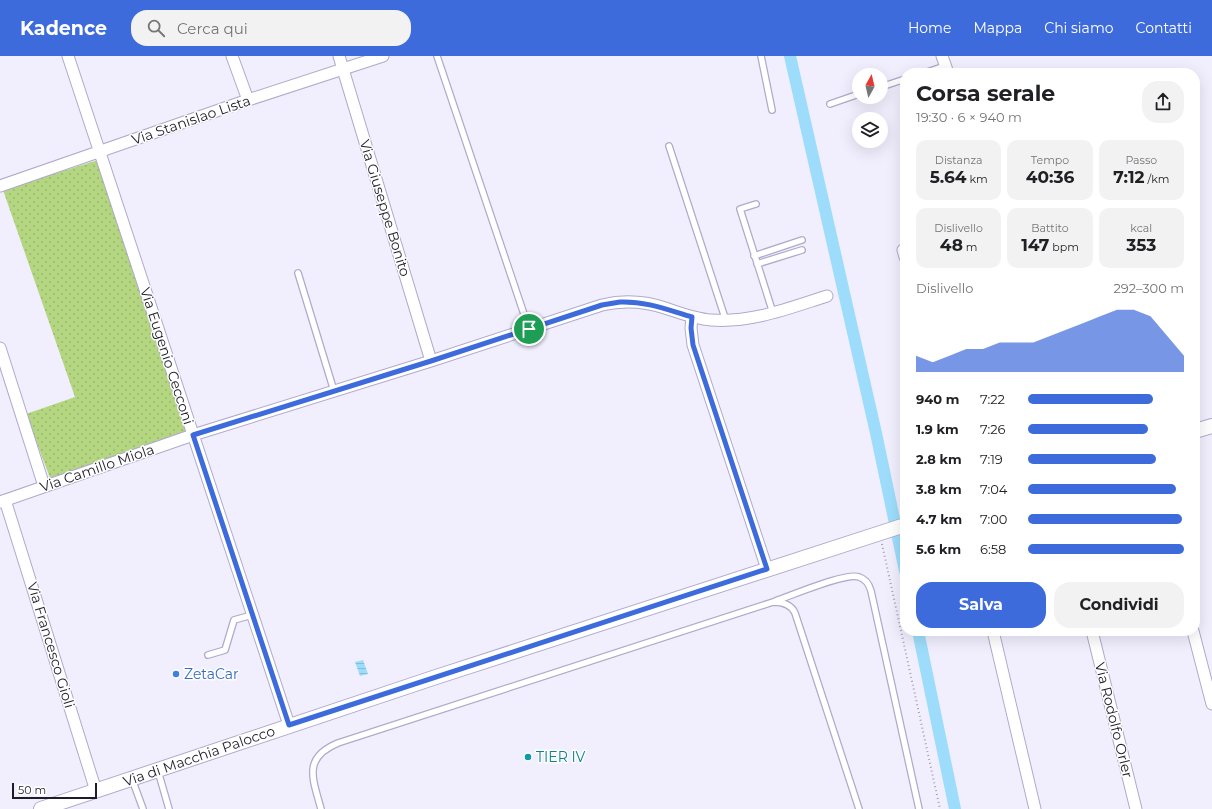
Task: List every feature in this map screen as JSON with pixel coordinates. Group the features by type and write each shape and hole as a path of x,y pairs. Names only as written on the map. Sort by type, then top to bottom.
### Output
{"street":[{"name":"Via Eugenio Cecconi","path":"68,56 289,725"},
{"path":"232,56 248,100"},
{"name":"Via Giuseppe Bonito","path":"339,56 431,361"},
{"name":"Via Stanislao Lista","path":"0,186 248,100 383,56"},
{"name":"Via Camillo Miola","path":"3,501 193,435 431,361 602,305 620,302 652,304 692,317 726,321 751,318 772,313 827,296"},
{"path":"692,317 691,328 693,345 767,569"},
{"path":"0,348 44,486"},
{"path":"1200,430 1212,426"},
{"name":"Via Francesco Gioli","path":"3,501 96,791"},
{"name":"Via di Macchia Palocco","path":"41,809 289,725 900,526"},
{"path":"994,636 1035,809"},
{"name":"Via Rodolfo Orler","path":"1093,636 1136,809"},
{"path":"1194,636 1212,704"}],"lane":[{"path":"437,56 529,329"},
{"path":"761,56 772,110"},
{"path":"888,85 900,81"},
{"path":"830,104 852,96"},
{"path":"668,146 726,321"},
{"path":"756,204 740,209 772,313"},
{"path":"754,256 802,240"},
{"path":"757,264 802,250"},
{"path":"298,273 334,391"},
{"path":"321,809 312,779 315,762 326,748 773,602 846,576 860,576 868,583 873,598 919,809"},
{"path":"773,602 788,605 795,613 859,809"},
{"path":"208,655 225,650 234,620 252,615"},
{"path":"158,770 169,809"},
{"path":"132,779 143,809"}],"path":[{"path":"882,533 900,619"},
{"path":"904,636 940,809"}],"green space":[{"path":"98,160 187,433 50,478 26,414 75,397 3,190"}],"water":[{"path":"363,660 368,674 360,676 355,662"}],"waterway":[{"path":"790,56 876,433 900,547"},
{"path":"919,636 955,809"}],"place":[{"name":"ZetaCar","path":"176,674"},
{"name":"TIER IV","path":"528,757"}],"route":[{"path":"620,302 652,304 692,317 691,337 693,345 767,569 289,725 193,435 529,329 602,305 620,302"}]}
